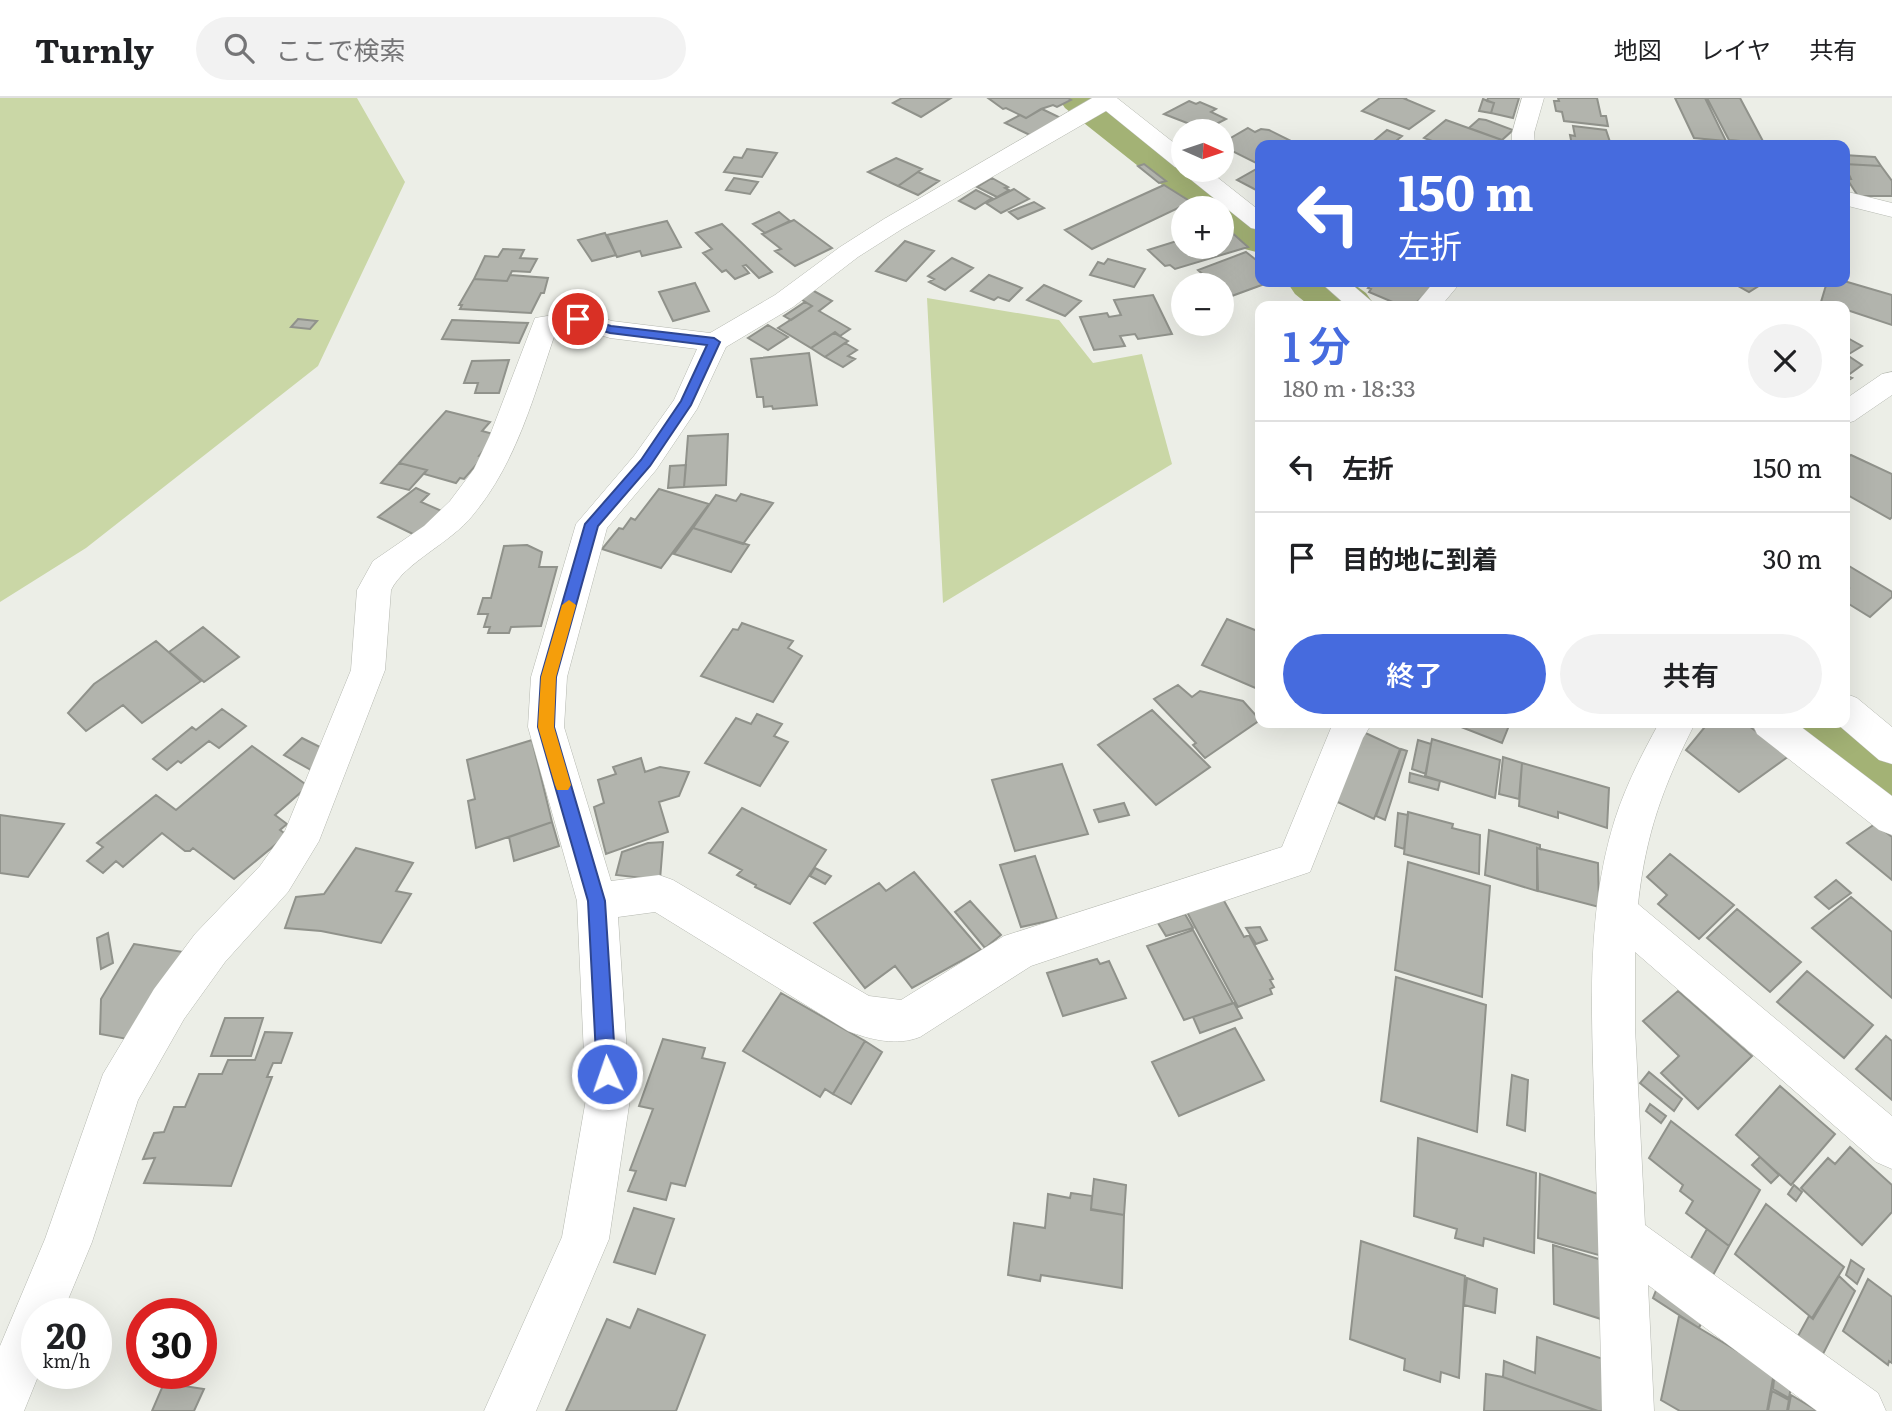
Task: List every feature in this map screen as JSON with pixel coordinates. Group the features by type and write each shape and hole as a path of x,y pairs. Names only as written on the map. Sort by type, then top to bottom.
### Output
{"street":[{"path":"1524,140 1523,133 1533,98"},
{"path":"510,1411 585,1239 608,1099 597,901 546,727 549,677 592,524 645,463 687,402 714,342 784,301 849,252 1100,103 1171,153"},
{"path":"1208,182 1255,219"},
{"path":"1850,200 1892,210"},
{"path":"1339,287 1358,301"},
{"path":"1431,301 1444,287"},
{"path":"45,1298 68,1242 119,1090 169,1004 209,948 274,879 300,841 368,670 374,590 385,570 435,534 461,509 487,474 505,435 545,324 578,319 610,329 714,342"},
{"path":"1850,410 1892,381"},
{"path":"1850,713 1892,749"},
{"path":"597,901 659,893 863,1016 905,1022 1019,950 1296,860 1349,728"},
{"path":"1628,1411 1613,960 1622,860 1646,782 1659,751 1674,728"},
{"path":"1776,728 1892,818"},
{"path":"1617,911 1892,1146"},
{"path":"1622,1237 1860,1411"},
{"path":"0,1406 21,1355"}],"green space":[{"path":"0,98 357,98 405,182 318,366 86,548 0,602"},
{"path":"927,298 1059,320 1093,363 1142,354 1172,464 943,603"}],"building":[{"path":"902,98 951,98 921,117 893,103"},
{"path":"988,98 1071,100 1057,107 1053,105 1041,109 1026,118 1003,109"},
{"path":"1380,98 1407,98 1405,99 1434,111 1409,129 1362,111"},
{"path":"1488,98 1519,98 1513,118 1491,113 1494,103 1487,101"},
{"path":"1558,98 1597,98 1601,116 1606,116 1608,126 1564,121 1562,112 1556,111 1554,101 1559,101"},
{"path":"1675,98 1705,98 1726,140 1694,138"},
{"path":"1707,98 1740,98 1762,140 1729,140"},
{"path":"1483,99 1494,103 1491,113 1479,111"},
{"path":"1189,101 1196,104 1200,102 1216,109 1211,112 1226,119 1177,119 1164,114"},
{"path":"1042,109 1061,118 1032,136 1005,123 1020,115 1026,118"},
{"path":"1479,119 1513,130 1502,140 1469,128"},
{"path":"1446,120 1502,140 1429,140 1424,138"},
{"path":"1573,126 1606,130 1609,140 1571,140 1570,135 1575,136"},
{"path":"1248,128 1255,132 1261,129 1269,130 1289,140 1255,140 1255,162 1234,152 1234,136"},
{"path":"1387,130 1402,136 1397,140 1375,140"},
{"path":"747,149 777,153 762,177 724,172 734,157 742,158"},
{"path":"1850,155 1875,157 1881,166 1850,164"},
{"path":"896,158 922,169 898,186 868,172"},
{"path":"1144,164 1166,181 1159,183 1138,166"},
{"path":"1850,164 1881,166 1892,181 1892,196 1858,196 1850,184"},
{"path":"1255,170 1255,189 1237,180"},
{"path":"918,172 939,181 918,195 898,186"},
{"path":"734,178 758,182 750,194 726,190"},
{"path":"992,178 1009,190 997,197 977,187"},
{"path":"1164,185 1181,196 1171,196 1171,211 1092,249 1065,230"},
{"path":"1014,189 1029,199 1001,213 986,203"},
{"path":"976,190 992,198 975,209 959,201"},
{"path":"1034,202 1044,208 1018,219 1009,212"},
{"path":"779,212 790,221 765,233 753,224"},
{"path":"794,220 832,248 795,266 775,251 781,249 762,234"},
{"path":"667,221 681,247 642,256 640,251 617,257 607,235"},
{"path":"722,224 772,272 759,278 746,265 743,266 749,273 735,279 726,270 722,272 703,253 712,249 696,233"},
{"path":"605,233 616,255 592,261 578,240"},
{"path":"1234,234 1248,247 1234,251"},
{"path":"905,241 934,251 906,281 876,271"},
{"path":"1171,243 1171,259 1208,259 1175,269 1170,265 1165,266 1148,250"},
{"path":"503,249 524,250 520,258 537,259 530,272 512,271 507,281 474,279 485,256 498,257"},
{"path":"1246,252 1255,259 1256,287 1234,295 1234,273 1201,273 1198,270 1234,259 1234,256"},
{"path":"952,258 973,268 945,290 929,282 934,279 928,276"},
{"path":"1108,259 1145,269 1134,287 1090,275 1098,262 1104,264"},
{"path":"510,275 548,278 544,293 541,293 531,313 460,309 462,305 459,305 474,279 507,281"},
{"path":"989,275 1022,288 1009,301 998,297 994,300 971,291"},
{"path":"695,283 709,311 673,321 659,292"},
{"path":"1850,283 1892,295 1892,325 1850,311 1850,301 1821,301 1826,287 1850,287"},
{"path":"1044,285 1081,301 1065,316 1027,300"},
{"path":"1432,287 1418,301 1390,301 1369,292 1371,289 1368,288"},
{"path":"1740,287 1757,287 1749,292"},
{"path":"812,290 832,301 819,311 850,329 840,336 835,332 811,348 778,328 812,306 799,298"},
{"path":"1153,295 1171,334 1138,339 1135,334 1120,336 1125,346 1094,350 1080,317 1107,313 1109,317 1121,315 1114,300"},
{"path":"805,302 812,306 791,320 784,316"},
{"path":"298,319 317,321 310,329 291,327"},
{"path":"452,320 528,323 519,343 442,339"},
{"path":"768,325 788,337 768,350 748,338"},
{"path":"834,333 848,341 825,357 811,348"},
{"path":"1850,339 1862,346 1850,353"},
{"path":"845,343 857,350 848,356 855,359 843,367 825,357"},
{"path":"809,353 817,405 773,409 772,406 764,407 763,397 757,397 751,359"},
{"path":"1850,357 1862,365 1850,374"},
{"path":"509,360 499,393 475,393 478,383 464,383 472,361"},
{"path":"446,411 490,422 482,431 493,434 490,443 479,456 483,457 464,479 460,478 456,483 424,474 427,470 399,463"},
{"path":"728,434 726,485 684,487 688,436"},
{"path":"1850,456 1892,474 1890,519 1850,496"},
{"path":"399,463 427,470 409,490 381,483"},
{"path":"686,465 684,487 668,488 670,466"},
{"path":"416,488 429,494 421,502 444,512 417,536 378,517"},
{"path":"659,489 709,504 661,568 602,549 619,528 623,529 631,518 635,520"},
{"path":"741,494 773,503 743,544 693,528 716,495 736,501"},
{"path":"693,528 749,545 731,572 674,554"},
{"path":"527,545 542,552 539,567 557,567 541,626 511,627 509,633 488,633 490,627 484,627 488,614 478,614 483,598 491,598 504,546"},
{"path":"1850,567 1892,592 1892,597 1870,617 1850,605"},
{"path":"1227,619 1255,630 1255,688 1202,665"},
{"path":"742,623 793,641 788,648 802,656 773,702 701,676 733,629 738,630"},
{"path":"203,627 239,657 204,682 169,652"},
{"path":"156,641 201,681 142,723 123,705 86,731 68,713 94,684"},
{"path":"1178,685 1192,697 1200,691 1243,701 1255,714 1255,723 1205,758 1193,745 1196,743 1154,699"},
{"path":"222,709 246,726 219,748 209,741 181,763 178,761 167,770 153,759 192,727 196,730"},
{"path":"1152,710 1210,767 1156,805 1098,745"},
{"path":"757,714 782,724 774,736 788,742 760,786 705,763 736,718 751,724"},
{"path":"1464,728 1508,728 1502,743"},
{"path":"1704,728 1752,728 1789,756 1739,792 1686,750"},
{"path":"1359,730 1400,749 1374,819 1331,799"},
{"path":"302,738 328,751 311,770 284,755"},
{"path":"1432,739 1500,760 1495,798 1425,776"},
{"path":"532,740 552,822 476,848 468,801 475,799 467,760"},
{"path":"1418,740 1431,744 1426,774 1412,769"},
{"path":"252,746 308,786 275,815 287,824 280,830 287,835 234,879 193,848 185,851 162,833 123,867 116,861 103,873 87,861 103,847 97,843 156,795 176,810"},
{"path":"1401,749 1407,751 1385,820 1376,816"},
{"path":"1503,757 1522,763 1519,799 1499,794"},
{"path":"641,758 645,772 660,767 689,772 679,796 659,802 668,832 606,854 594,807 604,803 598,780 616,774 613,767"},
{"path":"1522,763 1609,788 1607,828 1558,812 1558,818 1519,806"},
{"path":"1062,764 1088,834 1015,851 992,780"},
{"path":"1410,773 1440,781 1438,790 1409,782"},
{"path":"1124,803 1129,815 1099,822 1094,810"},
{"path":"742,808 826,850 790,904 755,887 756,885 737,875 742,870 709,853"},
{"path":"1408,812 1453,824 1452,828 1480,835 1479,874 1404,854"},
{"path":"1398,813 1408,815 1404,849 1395,846"},
{"path":"0,815 64,824 28,877 0,873"},
{"path":"552,822 559,846 514,861 509,837"},
{"path":"1875,824 1892,837 1892,880 1847,843"},
{"path":"1489,830 1540,845 1540,849 1537,848 1537,891 1485,875"},
{"path":"663,842 660,880 616,875 622,852 648,843"},
{"path":"356,848 413,863 396,891 411,894 381,943 321,931 285,928 296,897 324,894"},
{"path":"1537,848 1598,863 1599,907 1538,891"},
{"path":"1670,854 1734,905 1699,939 1658,904 1667,895 1647,877"},
{"path":"1035,856 1057,919 1021,927 1000,865"},
{"path":"1408,862 1490,886 1482,997 1395,970"},
{"path":"815,868 831,876 825,884 810,876"},
{"path":"914,872 981,950 912,988 895,966 865,988 814,923 879,883 886,891"},
{"path":"1836,880 1851,893 1829,909 1815,897"},
{"path":"1851,897 1892,932 1892,998 1812,928"},
{"path":"1223,899 1244,937 1249,935 1273,979 1270,980 1274,987 1270,989 1272,994 1238,1007 1187,912"},
{"path":"970,901 1001,935 985,948 955,912"},
{"path":"1737,909 1801,962 1770,992 1707,938"},
{"path":"1185,914 1193,928 1166,936 1158,923"},
{"path":"1260,927 1267,940 1256,944 1246,928"},
{"path":"1193,930 1233,1003 1184,1020 1147,946"},
{"path":"108,933 113,963 101,969 97,938"},
{"path":"134,944 189,953 138,1041 100,1034 101,999"},
{"path":"1097,959 1100,964 1109,961 1126,998 1063,1016 1047,973"},
{"path":"1807,971 1873,1025 1844,1058 1777,1002"},
{"path":"1396,977 1486,1005 1477,1132 1381,1101"},
{"path":"1678,991 1752,1056 1698,1109 1661,1073 1679,1056 1643,1021"},
{"path":"781,993 865,1041 833,1094 825,1089 820,1097 743,1051"},
{"path":"1234,1003 1242,1018 1200,1033 1193,1017"},
{"path":"225,1018 263,1018 251,1056 211,1056"},
{"path":"1235,1028 1264,1080 1179,1116 1152,1062"},
{"path":"265,1032 292,1033 281,1063 273,1063 267,1077 272,1077 231,1186 144,1183 155,1158 143,1159 154,1133 164,1132 174,1107 185,1107 199,1074 222,1074 228,1060 255,1060"},
{"path":"1886,1036 1892,1041 1892,1100 1856,1069"},
{"path":"663,1039 705,1048 702,1058 725,1063 685,1186 671,1183 666,1200 628,1191 636,1171 630,1170 653,1109 639,1106"},
{"path":"865,1041 882,1052 851,1104 833,1094"},
{"path":"1649,1072 1682,1099 1674,1111 1640,1083"},
{"path":"1512,1075 1528,1080 1525,1131 1507,1125"},
{"path":"1780,1086 1835,1134 1791,1185 1736,1135"},
{"path":"1650,1104 1666,1116 1661,1123 1646,1111"},
{"path":"1671,1121 1760,1190 1729,1246 1686,1213 1693,1201 1680,1191 1683,1185 1649,1158"},
{"path":"1418,1138 1536,1173 1534,1253 1484,1238 1483,1246 1455,1238 1457,1229 1414,1216"},
{"path":"1850,1147 1892,1185 1892,1212 1862,1245 1801,1188 1828,1158 1835,1164"},
{"path":"1760,1157 1779,1175 1771,1183 1752,1165"},
{"path":"1540,1174 1601,1195 1602,1256 1538,1238"},
{"path":"1094,1179 1126,1185 1124,1215 1091,1209"},
{"path":"1794,1185 1802,1192 1796,1201 1788,1194"},
{"path":"1071,1193 1092,1196 1091,1210 1124,1215 1122,1288 1041,1275 1040,1281 1008,1275 1014,1223 1045,1228 1048,1194 1070,1198"},
{"path":"1766,1204 1844,1267 1812,1318 1735,1254"},
{"path":"634,1208 674,1219 655,1274 614,1262"},
{"path":"1707,1229 1729,1246 1712,1277 1690,1260"},
{"path":"1361,1241 1465,1276 1459,1378 1441,1372 1440,1382 1404,1370 1405,1359 1350,1339"},
{"path":"1553,1245 1602,1260 1604,1320 1554,1304"},
{"path":"1851,1260 1864,1269 1857,1284 1846,1275"},
{"path":"1839,1276 1855,1291 1822,1356 1798,1336 1809,1316 1813,1319"},
{"path":"1467,1278 1497,1289 1495,1313 1464,1305"},
{"path":"1868,1279 1892,1297 1892,1363 1889,1361 1888,1365 1843,1331"},
{"path":"1659,1283 1704,1317 1699,1328 1653,1298"},
{"path":"638,1309 705,1335 676,1411 566,1411 607,1319 630,1328"},
{"path":"1679,1316 1774,1373 1767,1411 1680,1411 1661,1400"},
{"path":"1537,1337 1606,1360 1608,1411 1598,1411 1503,1377 1504,1361 1535,1373"},
{"path":"1775,1371 1792,1381 1789,1398 1773,1389"},
{"path":"1486,1374 1503,1377 1597,1411 1484,1411"},
{"path":"161,1389 204,1389 194,1411 152,1411"},
{"path":"1772,1391 1789,1400 1787,1411 1768,1411"},
{"path":"1791,1395 1818,1411 1788,1411"}],"waterway":[{"path":"1082,98 1255,233"},
{"path":"1321,287 1340,301"},
{"path":"1830,728 1892,782"}],"slow traffic":[{"path":"563,785 546,727 549,677 569,605"}],"route":[{"path":"578,319 610,329 714,342 687,402 645,463 592,524 549,677 546,727 597,901 607,1074"}]}
